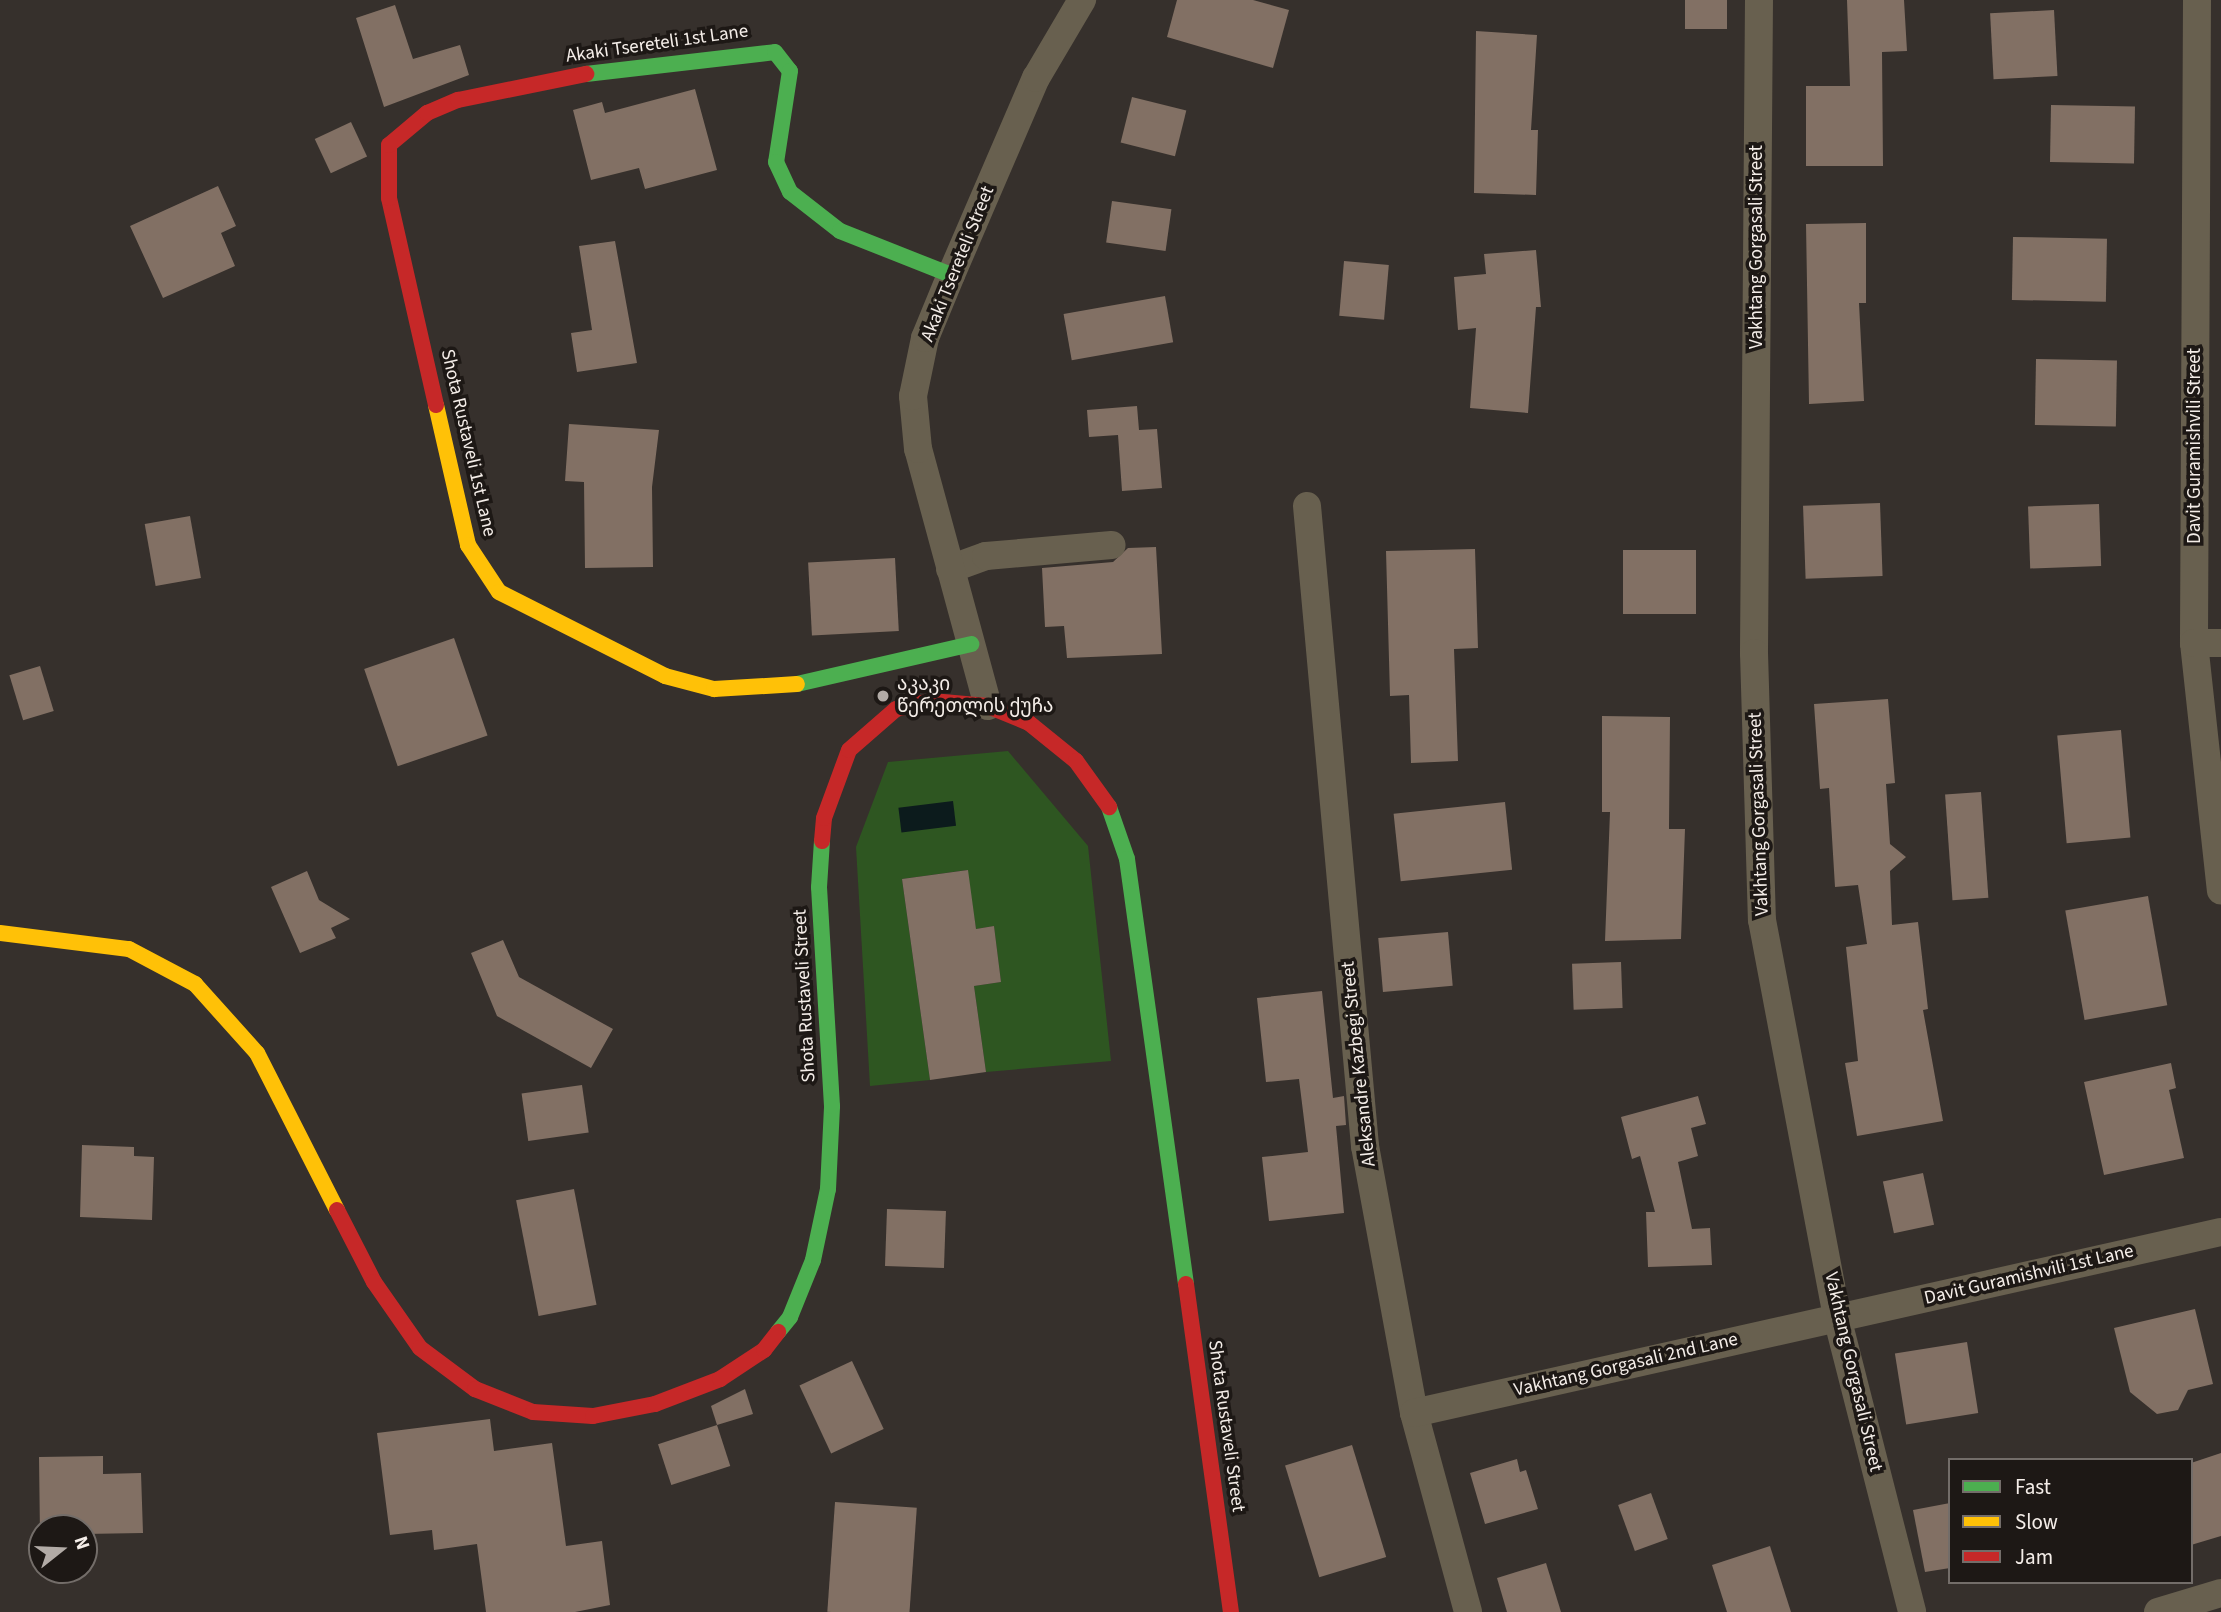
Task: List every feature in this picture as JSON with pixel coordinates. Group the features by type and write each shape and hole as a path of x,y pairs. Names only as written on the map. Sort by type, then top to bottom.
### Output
{"main road":[{"name":"Akaki Tsereteli 1st Lane","path":"427,113 458,100 586,74 775,52 790,71 776,162 790,192 840,231 951,275"},
{"name":"Shota Rustaveli 1st Lane","path":"427,113 388,145 389,198 468,545 499,592 665,676 714,689 801,684 971,644"},
{"name":"Shota Rustaveli Street","path":"0,933 129,949 195,984 257,1053 373,1282 420,1348 474,1389 533,1412 593,1416 655,1404 720,1379 764,1350 790,1317 813,1260 828,1189 832,1106 819,887 824,818 838,771 866,731 896,709 932,701 988,706 1029,723 1076,761 1110,806 1126,859 1231,1612"}],"street":[{"name":"Akaki Tsereteli Street","path":"988,706 918,449 913,396 925,338 951,275 1036,78 1082,0"},
{"name":"Vakhtang Gorgasali Street","path":"1759,0 1754,653 1762,920 1838,1317 1912,1612"},
{"name":"Davit Guramishvili Street","path":"2197,0 2208,643 2221,891"},
{"name":"Aleksandre Kazbegi Street","path":"1307,506 1365,1146 1414,1413 1468,1612"},
{"path":"950,569 986,556 1112,545"},
{"name":"Davit Guramishvili 1st Lane","path":"1838,1317 2221,1232"},
{"name":"Vakhtang Gorgasali 2nd Lane","path":"1414,1413 1838,1317"},
{"path":"2158,1612 2221,1592"}],"green space":[{"path":"1008,751 1088,846 1111,1061 986,1072 974,986 1001,982 994,926 976,929 967,870 902,879 930,1080 870,1086 856,847 888,762"}],"shaded area":[{"path":"953,801 956,826 901,833 898,808"}],"building":[{"path":"1177,0 1253,0 1289,10 1273,68 1167,37"},
{"path":"1685,0 1727,0 1727,29 1685,29"},
{"path":"1847,0 1904,0 1907,51 1882,52 1883,166 1806,166 1806,86 1850,86"},
{"path":"395,5 413,59 460,45 469,75 384,107 356,18"},
{"path":"2054,10 2057,76 1994,79 1990,13"},
{"path":"1476,31 1537,35 1531,130 1538,130 1536,195 1474,193"},
{"path":"695,89 717,170 645,189 639,168 591,180 573,110 602,102 605,113"},
{"path":"1132,97 1186,111 1175,156 1121,143"},
{"path":"2051,105 2135,106 2134,163 2050,162"},
{"path":"351,122 367,156 331,173 315,139"},
{"path":"218,186 236,226 221,233 235,266 163,298 130,226"},
{"path":"1112,201 1171,209 1166,251 1106,243"},
{"path":"1866,223 1866,303 1859,303 1864,401 1809,404 1806,224"},
{"path":"2013,237 2107,239 2106,302 2012,300"},
{"path":"615,241 637,363 577,372 571,333 592,330 579,246"},
{"path":"1536,250 1541,307 1536,307 1528,413 1470,408 1476,328 1458,330 1454,277 1486,274 1484,254"},
{"path":"1344,261 1389,265 1384,320 1339,316"},
{"path":"1165,296 1173,342 1072,360 1064,314"},
{"path":"2036,359 2117,360 2116,426 2035,425"},
{"path":"1137,406 1139,430 1157,429 1162,488 1122,491 1118,435 1089,437 1087,410"},
{"path":"569,424 659,430 652,487 653,567 585,568 584,482 565,481"},
{"path":"1880,503 1883,576 1806,579 1803,506"},
{"path":"2099,504 2101,566 2030,568 2028,506"},
{"path":"190,516 201,578 156,586 145,524"},
{"path":"1156,547 1162,654 1067,658 1064,626 1045,627 1042,568 1113,562 1128,548"},
{"path":"1475,549 1478,648 1454,649 1458,761 1411,763 1409,695 1390,696 1386,551"},
{"path":"1623,550 1696,550 1696,614 1623,614"},
{"path":"895,558 899,631 812,635 808,563"},
{"path":"454,638 488,735 398,766 364,669"},
{"path":"40,666 54,711 23,720 9,675"},
{"path":"1888,699 1895,783 1886,784 1890,844 1906,857 1890,871 1892,925 1918,922 1928,1009 1923,1010 1943,1121 1857,1136 1845,1063 1858,1061 1846,947 1867,944 1858,885 1835,887 1829,788 1820,789 1814,704"},
{"path":"1602,716 1670,717 1669,829 1685,829 1681,939 1605,941 1610,812 1602,812"},
{"path":"2121,730 2130,838 2067,843 2057,736"},
{"path":"1981,792 1988,898 1952,900 1945,795"},
{"path":"1505,802 1512,870 1401,881 1394,814"},
{"path":"968,870 976,929 994,926 1001,982 974,986 986,1072 930,1080 902,879"},
{"path":"307,871 319,900 350,919 331,928 336,938 300,953 271,887"},
{"path":"2148,896 2167,1005 2085,1020 2065,911"},
{"path":"1448,932 1453,986 1383,992 1378,938"},
{"path":"503,940 519,977 613,1029 591,1068 497,1016 471,953"},
{"path":"1621,962 1623,1008 1574,1010 1572,964"},
{"path":"1322,991 1333,1098 1344,1096 1346,1125 1336,1126 1344,1213 1269,1221 1262,1157 1308,1152 1299,1079 1266,1082 1257,998"},
{"path":"2171,1063 2176,1088 2169,1090 2184,1158 2104,1175 2084,1082"},
{"path":"582,1085 589,1133 528,1141 522,1093"},
{"path":"1698,1096 1706,1124 1691,1128 1698,1156 1678,1162 1692,1229 1710,1228 1712,1265 1648,1267 1646,1212 1655,1212 1640,1156 1632,1159 1621,1117"},
{"path":"82,1145 134,1147 134,1156 154,1157 152,1220 80,1217"},
{"path":"1923,1173 1934,1225 1894,1233 1883,1182"},
{"path":"574,1189 597,1305 539,1316 516,1200"},
{"path":"887,1209 946,1211 944,1268 885,1266"},
{"path":"2195,1309 2213,1384 2188,1390 2178,1410 2157,1414 2130,1392 2114,1328"},
{"path":"1967,1342 1978,1413 1906,1425 1895,1353"},
{"path":"852,1361 884,1429 831,1453 799,1386"},
{"path":"745,1389 753,1414 717,1425 711,1406"},
{"path":"490,1419 494,1451 552,1443 566,1546 602,1541 610,1605 575,1612 486,1612 477,1544 434,1550 432,1530 390,1535 377,1433"},
{"path":"717,1425 730,1466 671,1485 658,1444"},
{"path":"1352,1445 1386,1557 1319,1577 1285,1465"},
{"path":"2221,1453 2221,1536 2193,1544 2193,1462"},
{"path":"103,1456 103,1474 141,1473 143,1533 98,1534 98,1514 40,1514 39,1457"},
{"path":"1517,1459 1520,1472 1526,1470 1538,1509 1485,1524 1470,1473"},
{"path":"1651,1493 1668,1539 1635,1551 1618,1505"},
{"path":"835,1502 917,1508 910,1612 827,1612"},
{"path":"1948,1503 1948,1568 1925,1572 1913,1510"},
{"path":"1770,1546 1791,1612 1727,1612 1712,1565"},
{"path":"1546,1563 1561,1612 1507,1612 1497,1578"}],"traffic: fast":[{"path":"586,74 775,52 790,71 776,162 790,192 840,231 951,275"},
{"path":"797,684 971,644"},
{"path":"1109,807 1127,859 1186,1284"},
{"path":"778,1332 790,1317 813,1260 828,1189 832,1106 819,887 822,841"}],"traffic: slow":[{"path":"436,405 468,545 499,592 665,676 714,689 797,684"},
{"path":"0,933 129,949 195,984 257,1053 337,1210"}],"traffic: jam":[{"path":"436,405 389,198 389,145 427,113 458,100 586,74"},
{"path":"822,841 824,818 849,750 896,709 932,701 988,706 1029,723 1076,761 1109,807"},
{"path":"337,1210 374,1282 420,1348 475,1389 533,1412 593,1416 655,1404 720,1379 764,1350 778,1332"},
{"path":"1186,1284 1231,1612"}],"place":[{"name":"აკაკი წერეთლის ქუჩა","path":"883,696"}]}
